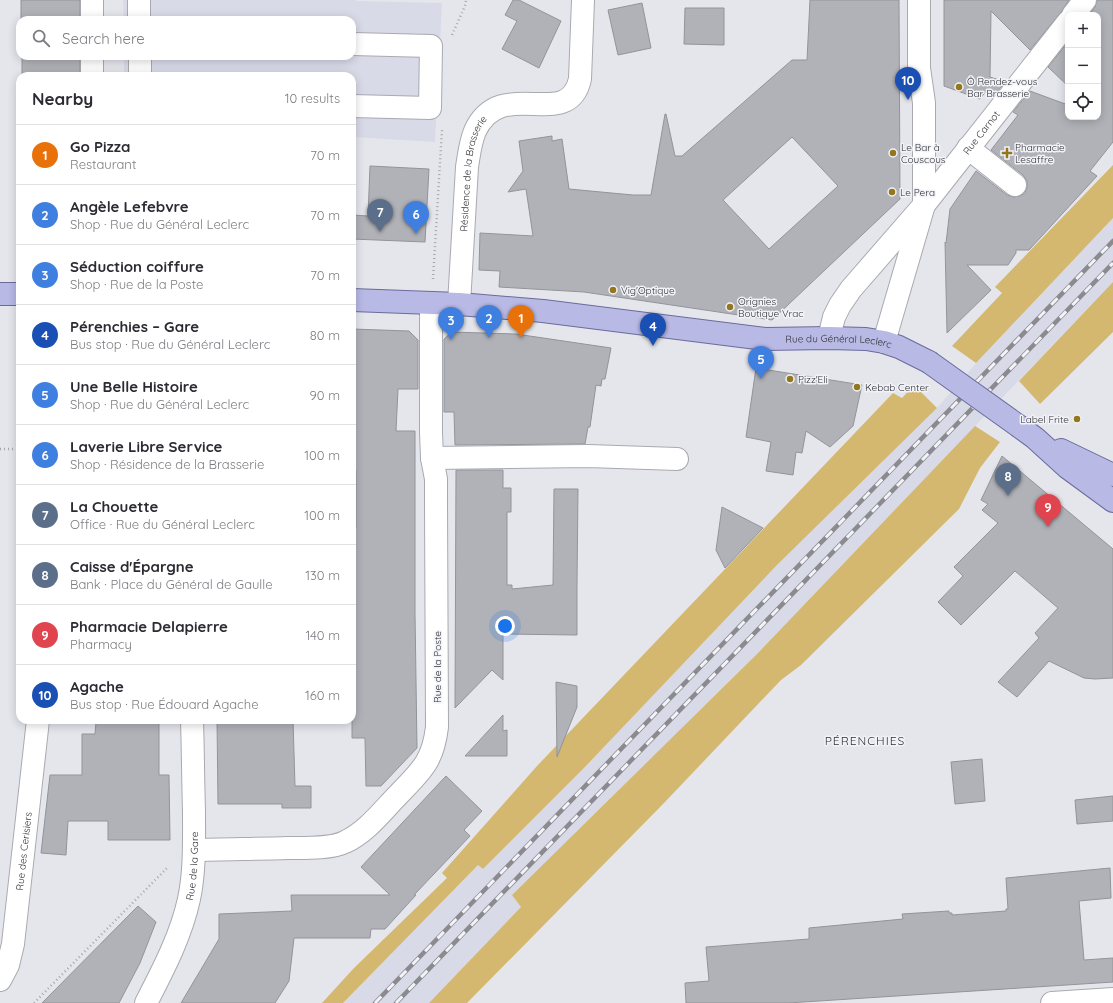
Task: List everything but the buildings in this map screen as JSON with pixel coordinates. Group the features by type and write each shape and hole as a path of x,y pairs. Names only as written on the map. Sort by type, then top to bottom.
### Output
{"main road":[{"path":"0,294 16,294"},
{"name":"Rue du Général Leclerc","path":"356,300 459,304 543,310 765,339 829,338 866,339 884,342 914,353 929,362 1027,432"},
{"path":"1027,432 1113,475"},
{"path":"1027,432 1068,468 1113,501"}],"street":[{"path":"92,0 92,16"},
{"path":"139,0 139,16"},
{"name":"Résidence de la Brasserie","path":"459,304 467,167 470,145 476,130 487,115 502,105 513,103 556,104 564,102 573,96 578,88 580,79 584,0"},
{"path":"919,0 919,68 924,103 924,205"},
{"path":"1075,12 1085,0"},
{"name":"Rue Carnot","path":"829,338 834,318 840,305 851,289 924,205 1065,26"},
{"path":"356,44 431,46 430,108 356,106"},
{"path":"92,60 92,72"},
{"path":"140,60 140,72"},
{"path":"968,148 1015,185"},
{"name":"Rue Carnot","path":"884,342 924,205"},
{"name":"Rue de la Poste","path":"194,845 322,847 344,843 357,836 376,818 419,773 429,759 435,742 437,727 436,479 432,458 431,432 431,303"},
{"path":"432,458 588,456 677,459"},
{"name":"Rue des Cerisiers","path":"0,980 8,965 13,944 38,724"},
{"name":"Rue de la Gare","path":"146,1003 178,937 189,900 194,845 192,724"},
{"path":"1052,1003 1113,999"}],"path":[{"path":"450,38 465,6 466,0"},
{"path":"431,303 442,128"},
{"path":"0,449 16,449"},
{"path":"34,1003 194,845"}],"shaded area":[{"path":"123,0 356,0 442,3 435,142 356,137 356,72 124,72 124,60 356,60 356,16 124,16"},
{"path":"1113,165 1113,218 976,363 952,346 1002,293 995,287"},
{"path":"1113,218 1113,282 758,653 512,895 521,907 429,1003 343,1003 478,864 483,869 584,768 776,566 937,408 976,363"},
{"path":"1113,282 1113,332 1040,404 1019,381"},
{"path":"914,385 937,408 776,566 584,768 483,869 478,865 343,1003 322,1003 354,968 447,878 442,873 537,766 893,393 902,398"},
{"path":"975,426 1000,442 980,468 959,509 801,665 781,680 664,803 467,1003 429,1003 521,907 512,895 758,653"}],"railway":[{"path":"375,1003 1113,241"},
{"path":"396,1003 1113,263"}],"place":[{"name":"Ô Rendez-vous Bar Brasserie","path":"959,87"},
{"name":"Agache","path":"908,100"},
{"name":"Le Bar à Couscous","path":"893,153"},
{"name":"Pharmacie Lesaffre","path":"1007,153"},
{"name":"Le Pera","path":"892,192"},
{"name":"La Chouette","path":"380,232"},
{"name":"Laverie Libre Service","path":"416,234"},
{"name":"Vig'Optique","path":"613,290"},
{"name":"Orignies Boutique Vrac","path":"730,307"},
{"name":"Angèle Lefebvre","path":"489,338"},
{"name":"Go Pizza","path":"521,338"},
{"name":"Séduction coiffure","path":"451,340"},
{"name":"Pérenchies – Gare","path":"653,346"},
{"name":"Une Belle Histoire","path":"761,379"},
{"name":"Pizz'Eli","path":"790,379"},
{"name":"Kebab Center","path":"857,387"},
{"name":"Label Frite","path":"1077,419"},
{"name":"Caisse d'Épargne","path":"1008,496"},
{"name":"Pharmacie Delapierre","path":"1048,527"}],"district":[{"name":"PÉRENCHIES","path":"865,741"}]}
